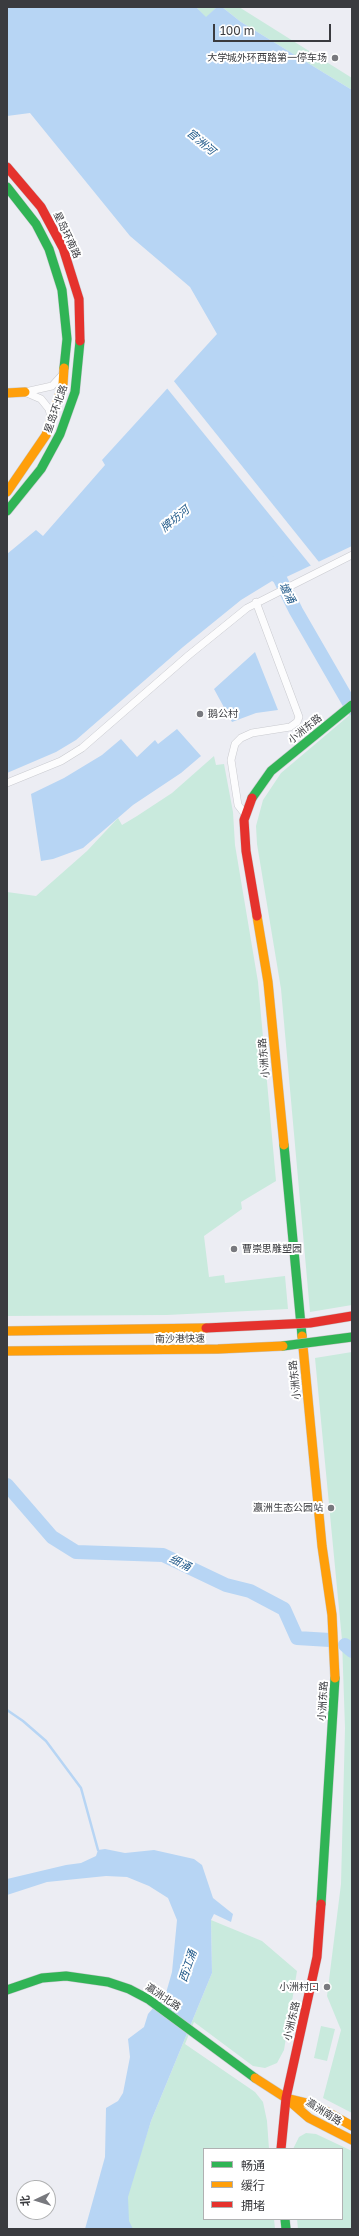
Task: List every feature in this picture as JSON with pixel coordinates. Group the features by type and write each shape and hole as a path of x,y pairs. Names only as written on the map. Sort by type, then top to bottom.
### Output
{"main road":[{"name":"星岛环南路","path":"7,168 41,207 51,224 70,269 79,299"},
{"name":"星岛环北路","path":"7,187 29,214 50,250 62,290 67,339 65,370 51,421 38,449 7,492"},
{"name":"星岛环北路","path":"7,511 30,485 51,452 75,392 80,352 79,299"},
{"path":"7,393 25,392"},
{"name":"小洲东路","path":"281,2148 286,2098 314,1972 335,1701 335,1650 322,1546 268,982 245,841 245,814 256,792 271,771 352,705"},
{"name":"南沙港快速","path":"7,1330 236,1328 288,1325 352,1316"},
{"name":"南沙港快速","path":"7,1351 232,1349 292,1345 352,1337"},
{"name":"瀛洲北路","path":"7,1990 42,1978 75,1977 119,1985 148,1999 248,2074 286,2098"},
{"name":"瀛洲南路","path":"286,2098 315,2106 352,2126"},
{"name":"瀛洲南路","path":"286,2098 309,2118 352,2140"}],"street":[{"path":"25,392 52,386 65,370"},
{"path":"25,392 41,399 49,409 51,421"},
{"path":"7,783 61,761 82,748 228,622 256,602 352,555"},
{"path":"245,814 239,807 237,801 231,760 235,744 241,738 252,733 290,727 297,722 299,717 256,602"}],"green space":[{"path":"196,7 217,7 206,18"},
{"path":"222,7 239,7 352,78 352,90 241,22"},
{"path":"352,713 352,1305 310,1312 281,989 257,844 256,826 263,800 281,773"},
{"path":"214,756 216,765 224,764 233,812 235,845 258,982 276,1181 241,1202 242,1209 204,1236 209,1277 224,1275 225,1283 285,1276 288,1309 167,1315 7,1316 7,892 36,896 87,851 118,818 122,825 137,816 172,793"},
{"path":"352,1352 352,2113 323,2098 341,2030 327,1996 341,1884 345,1728 342,1640 315,1358"},
{"path":"211,1920 262,1941 297,1971 284,2050 277,2063 265,2068 253,2066 194,2022 185,2044 255,2092 263,2102 267,2121 269,2148 203,2148 203,2220 274,2220 275,2229 116,2229 151,2121 212,1973"},
{"path":"321,2026 335,2029 327,2061 314,2058"},
{"path":"306,2133 316,2134 352,2151 352,2229 298,2229 297,2220 343,2220 343,2148 294,2148 299,2137"}],"water":[{"path":"7,7 196,7 206,17 217,7 222,7 241,22 352,90 352,546 280,580 284,597 277,584 272,581 241,600 183,647 76,740 56,752 7,773 7,554 36,530 43,536 105,465 102,460 217,334 190,287 130,236 30,113 7,116"},
{"path":"255,652 278,710 256,713 232,722 214,689"},
{"path":"177,729 201,756 181,773 133,805 83,848 53,859 41,861 31,794 64,778 102,755 121,739 137,757 155,740 158,744"},
{"name":"西江涌","path":"105,1849 125,1853 154,1850 194,1859 202,1865 213,1898 233,1914 231,1922 214,1914 211,1920 212,1973 151,2121 128,2197 129,2221 133,2229 85,2229 105,2157 106,2108 118,2101 123,2093 130,2057 128,2039 144,2027 148,2014 166,1993 172,1972 177,1920 168,1898 149,1886 127,1877 106,1876 47,1882 7,1895 7,1879 66,1865 81,1863 96,1856 98,1850"}],"pier":[{"path":"173,380 319,562 312,567 166,387"}],"waterway":[{"name":"塘涌","path":"272,563 296,611 352,708"},
{"name":"细涌","path":"7,1485 52,1537 76,1552 163,1555 226,1585 250,1591 284,1609 297,1638 330,1640"},
{"name":"细涌","path":"345,1645 352,1651"},
{"path":"7,1710 23,1721 46,1741 81,1788 98,1850"}],"traffic: fast":[{"path":"7,187 36,224 49,249 62,290 67,339 64,368"},
{"path":"7,511 41,469 60,434 75,392 80,341"},
{"path":"252,798 271,771 352,705"},
{"path":"284,1145 302,1336"},
{"path":"283,1346 352,1337"},
{"path":"321,1904 335,1678"},
{"path":"7,1990 42,1978 66,1976 108,1982 129,1989 148,1999 255,2078"},
{"path":"285,2220 286,2229"}],"traffic: slow":[{"path":"7,492 46,435 63,384 64,368"},
{"path":"7,393 25,392"},
{"path":"257,916 268,982 284,1145"},
{"path":"7,1331 206,1328"},
{"path":"302,1336 322,1546 332,1615 335,1678"},
{"path":"7,1351 218,1349 283,1346"},
{"path":"255,2078 286,2098 315,2105 352,2126"},
{"path":"286,2098 309,2118 352,2140"}],"traffic: jam":[{"path":"7,167 41,207 63,248 79,299 80,341"},
{"path":"252,798 244,820 246,851 257,916"},
{"path":"206,1328 310,1323 352,1316"},
{"path":"281,2148 286,2098 317,1957 321,1904"}],"place":[{"name":"大学城外环西路第一停车场","path":"335,58"},
{"name":"鹅公村","path":"200,714"},
{"name":"曹崇思雕塑园","path":"234,1249"},
{"name":"瀛洲生态公园站","path":"331,1508"},
{"name":"小洲村口","path":"327,1987"}],"water label":[{"name":"官洲河","path":"201,142"},
{"name":"牌坊河","path":"175,519"}]}
